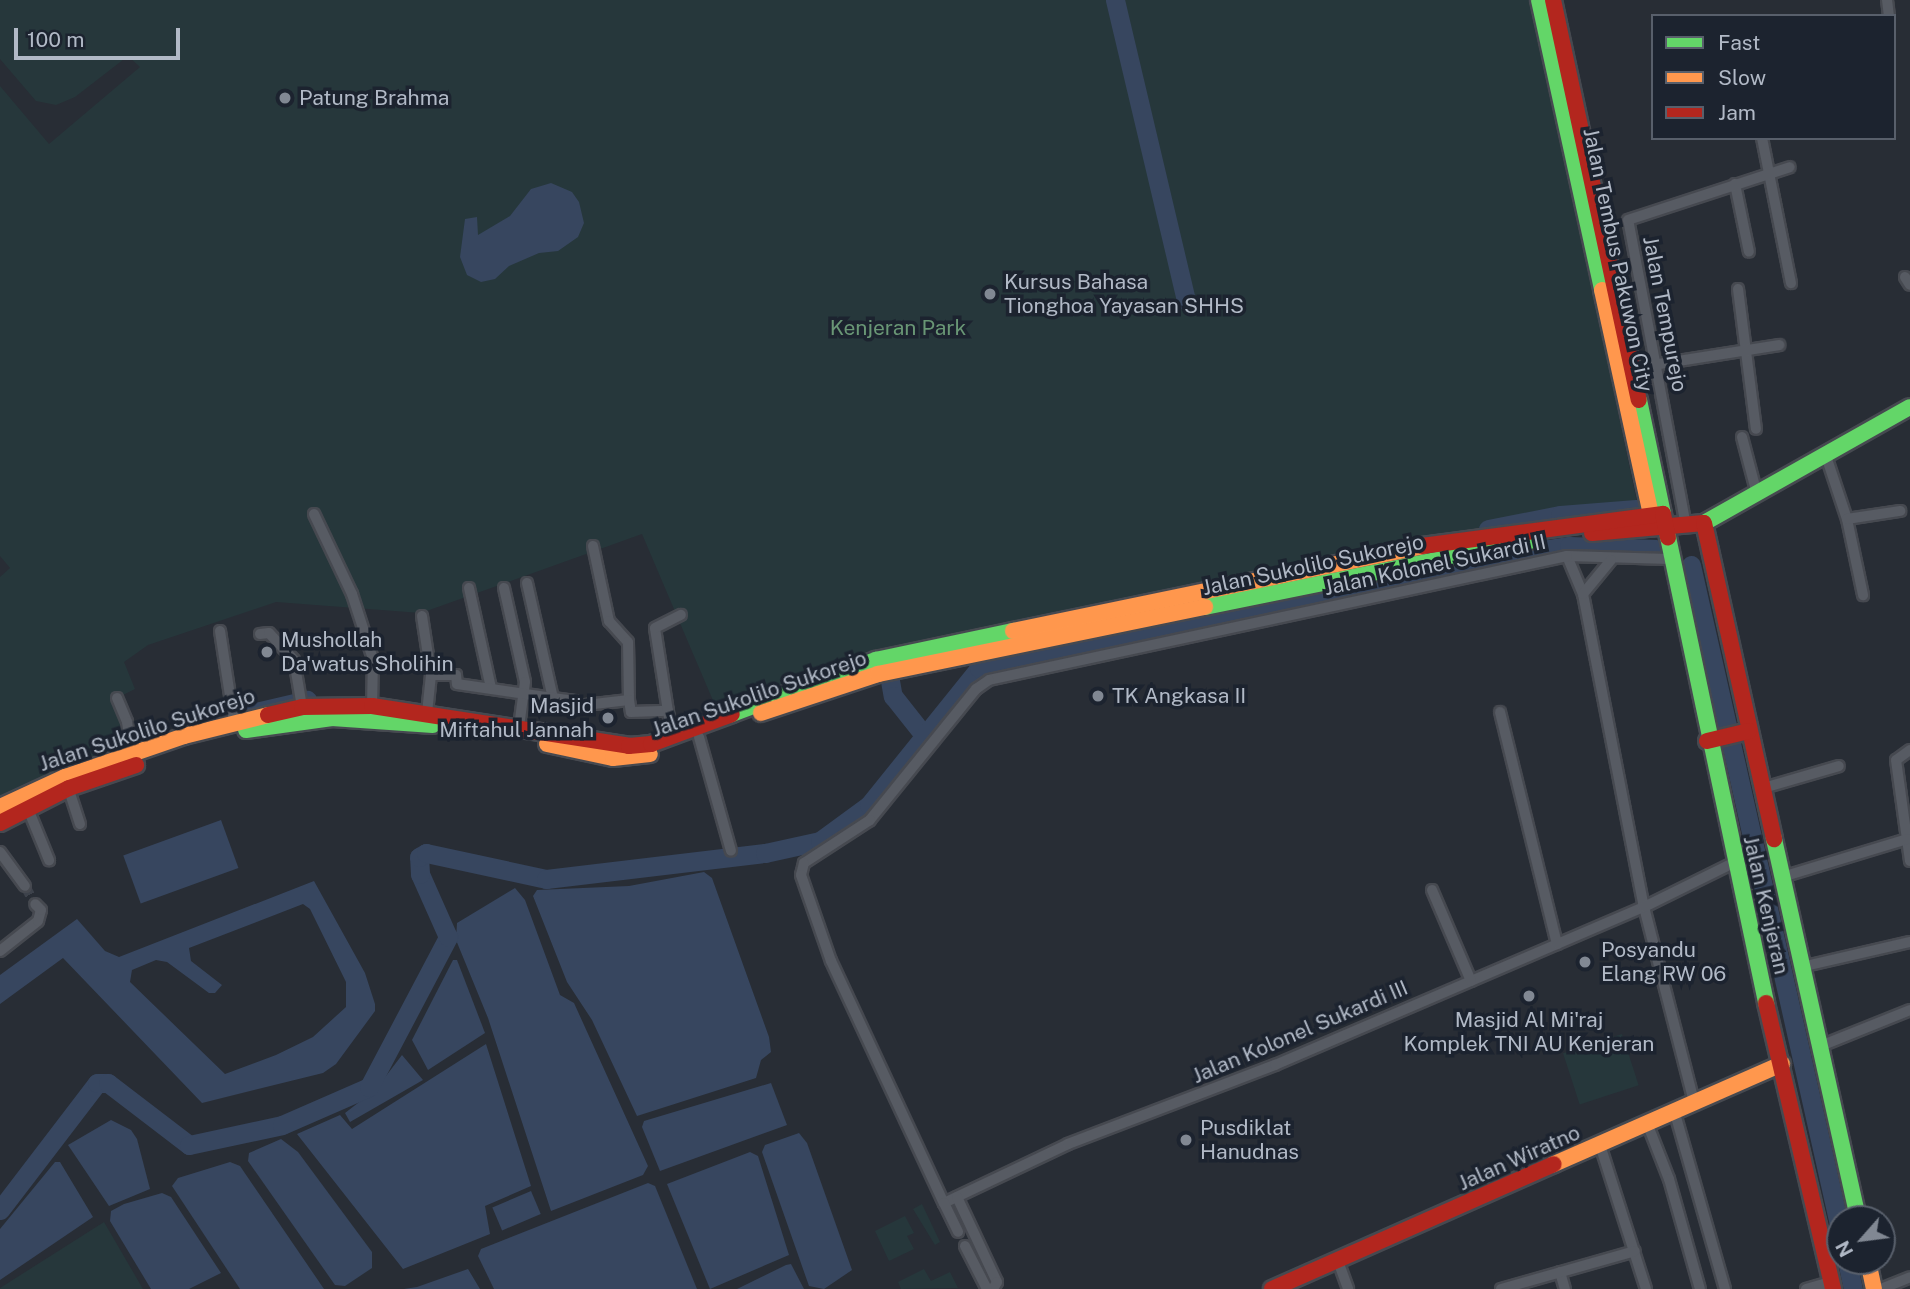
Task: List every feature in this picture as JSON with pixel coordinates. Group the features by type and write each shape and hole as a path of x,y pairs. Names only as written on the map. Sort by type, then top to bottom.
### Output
{"main road":[{"name":"Jalan Tembus Pakuwon City","path":"1539,0 1659,522"},
{"name":"Jalan Tembus Pakuwon City","path":"1553,0 1659,522"},
{"path":"1659,522 1686,526 1704,523 1910,407"},
{"name":"Jalan Kenjeran","path":"1659,522 1670,559 1733,863 1832,1285"},
{"name":"Jalan Sukolilo Sukorejo","path":"0,807 25,802 132,754 187,741 234,719 302,705 366,705 520,721 629,747 652,749 672,733 877,667 1462,538 1659,522"},
{"name":"Jalan Sukolilo Sukorejo","path":"924,658 1352,579 1496,546 1659,522"},
{"name":"Jalan Kenjeran","path":"1704,523 1747,732 1855,1205"},
{"path":"1348,562 1352,579"},
{"name":"Jalan Sukolilo Sukorejo","path":"427,711 613,758 699,737 877,667"},
{"path":"1708,741 1747,732"},
{"name":"Jalan Sukolilo Sukorejo","path":"0,824 25,802"},
{"name":"Jalan Wiratno","path":"1272,1289 1782,1064"}],"street":[{"path":"1762,140 1791,283"},
{"path":"1749,252 1735,184 1790,167"},
{"name":"Jalan Tempurejo","path":"1686,526 1653,365 1628,220 1735,184"},
{"path":"1738,289 1756,429"},
{"path":"1653,365 1745,348 1779,345"},
{"path":"1742,437 1757,494"},
{"path":"1826,456 1847,519 1863,595"},
{"path":"1847,519 1900,511"},
{"path":"314,514 364,631 373,659 366,705"},
{"path":"593,546 609,621 628,642 631,712 668,711"},
{"path":"1567,556 1583,594 1644,907 1694,1102"},
{"name":"Jalan Kolonel Sukardi II","path":"944,1203 831,961 803,887 802,868 870,820 976,689 989,680 1567,556 1611,560 1670,559"},
{"path":"1583,594 1611,560"},
{"path":"527,583 553,698"},
{"path":"504,587 525,693 520,721"},
{"path":"469,589 491,688"},
{"path":"672,733 654,628 681,615"},
{"path":"422,616 431,675 427,711"},
{"path":"220,631 234,719"},
{"path":"260,634 269,633 294,660 302,705"},
{"path":"431,675 456,675 457,684 575,701 577,706 629,700"},
{"path":"117,698 132,754"},
{"path":"1500,712 1557,944"},
{"path":"699,737 732,851"},
{"path":"1905,752 1895,760 1910,861"},
{"path":"1760,789 1839,766"},
{"path":"67,783 80,824"},
{"path":"25,802 49,860"},
{"path":"1782,877 1907,839"},
{"path":"0,852 25,886"},
{"name":"Jalan Kolonel Sukardi III","path":"944,1203 1068,1144 1275,1065 1644,907 1733,863"},
{"path":"1432,890 1471,981"},
{"path":"0,951 38,921 41,910 36,904"},
{"path":"1801,967 1910,942"},
{"path":"1818,1047 1910,1010"},
{"path":"1674,1111 1725,1289"},
{"path":"1647,1123 1669,1179 1700,1289"},
{"path":"1600,1145 1646,1289"},
{"path":"957,1197 997,1282 993,1289"},
{"path":"944,1203 958,1232"},
{"path":"965,1246 986,1289"},
{"path":"1501,1289 1635,1251"},
{"path":"1338,1261 1348,1289"},
{"path":"1560,1272 1565,1289"},
{"path":"1881,1289 1910,1277"},
{"path":"1806,1289 1832,1285"}],"green space":[{"name":"Kenjeran Park","path":"0,0 1532,0 1640,517 1558,526 720,717 642,534 421,613 276,602 148,645 124,662 135,689 117,698 132,754 0,807 0,577 10,568 0,556 0,86 49,144 140,67 128,56 75,97 56,105 36,101 0,59"},
{"path":"1622,1034 1639,1085 1580,1105 1563,1053"},
{"path":"922,1204 940,1242 935,1245 913,1209"},
{"path":"905,1216 914,1233 907,1236 914,1249 889,1261 875,1231"},
{"path":"104,1222 143,1289 0,1289 0,1288"},
{"path":"924,1269 931,1281 950,1272 958,1288 901,1289 898,1282"}],"water":[{"path":"551,183 572,192 579,202 584,223 578,237 558,251 539,253 509,266 495,279 481,282 467,275 460,257 465,219 477,217 478,235 510,216 531,189"},
{"path":"221,820 238,868 141,903 123,856"},
{"path":"704,872 712,878 769,1037 771,1052 761,1060 756,1078 637,1116 592,1020 567,982 533,896 537,890 629,886"},
{"path":"314,881 365,973 375,1011 336,1064 323,1073 202,1103 63,958 0,1004 0,975 77,919 105,951 119,957","holes":["303,904 310,909 346,982 346,1007 313,1037 276,1055 225,1074 130,982 132,970 156,960 167,962 209,993 215,993 222,985 191,961 189,948"]},
{"path":"515,888 525,900 560,995 574,1003 648,1166 643,1175 551,1211 488,1018 456,940 457,923"},
{"path":"453,960 457,960 485,1033 428,1070 412,1040"},
{"path":"486,1044 531,1186 485,1206 490,1234 403,1269 297,1134 340,1115 352,1129"},
{"path":"402,1055 423,1080 350,1122 345,1113 376,1089"},
{"path":"771,1083 787,1125 660,1171 642,1127 644,1121"},
{"path":"111,1120 131,1130 137,1139 150,1189 109,1206 68,1145"},
{"path":"799,1133 807,1143 852,1270 824,1289 809,1286 762,1152 765,1145"},
{"path":"281,1139 298,1152 372,1252 372,1268 345,1286 335,1285 248,1161 249,1153"},
{"path":"750,1152 758,1156 789,1255 710,1289 667,1184"},
{"path":"55,1162 60,1162 93,1217 0,1280 0,1229"},
{"path":"230,1162 240,1166 324,1289 240,1289 172,1186 178,1178"},
{"path":"648,1183 655,1186 697,1289 494,1289 478,1256 481,1249"},
{"path":"531,1191 541,1214 502,1230 492,1207"},
{"path":"162,1193 171,1197 221,1273 189,1289 151,1289 110,1221 111,1211 124,1204"},
{"path":"791,1264 804,1289 737,1289 786,1265"},
{"path":"468,1269 480,1289 404,1289 417,1287"}],"waterway":[{"path":"1115,0 1186,301"},
{"path":"1488,529 1560,515 1636,509"},
{"path":"0,1210 97,1083 108,1083 189,1145 282,1125 369,1087 448,937 420,874 419,857 426,853 546,879 765,853 820,841 869,805 979,668 1477,560 1569,546 1656,549"},
{"path":"1691,565 1835,1205"},
{"path":"886,658 893,696 923,734"},
{"path":"200,725 307,700"},
{"path":"1850,1275 1853,1289"}],"tunnel":[{"path":"25,886 35,904"}],"traffic: fast":[{"path":"1539,0 1602,290"},
{"path":"1639,400 1663,514"},
{"path":"1704,523 1910,407"},
{"path":"1668,537 1766,1003"},
{"path":"1205,607 1533,540"},
{"path":"732,714 876,660 1013,631"},
{"path":"246,730 332,718 433,725"},
{"path":"1774,839 1855,1205"}],"traffic: slow":[{"path":"1602,290 1651,515"},
{"path":"1013,631 1422,546"},
{"path":"761,713 878,674 1205,607"},
{"path":"0,807 65,777 184,736 268,715"},
{"path":"547,744 613,758 650,754"},
{"path":"1554,1164 1782,1064"},
{"path":"1871,1275 1874,1289"}],"traffic: jam":[{"path":"1553,0 1639,400"},
{"path":"1422,546 1663,514 1668,537"},
{"path":"1592,533 1704,523 1774,839"},
{"path":"268,715 302,707 372,706 629,746 651,744 732,714"},
{"path":"1707,741 1749,731"},
{"path":"0,823 69,788 136,765"},
{"path":"1766,1003 1833,1289"},
{"path":"1272,1289 1554,1164"}],"place":[{"name":"Patung Brahma","path":"285,98"},
{"name":"Kursus Bahasa Tionghoa Yayasan SHHS","path":"990,294"},
{"name":"Mushollah Da'watus Sholihin","path":"267,652"},
{"name":"TK Angkasa II","path":"1098,696"},
{"name":"Masjid Miftahul Jannah","path":"608,718"},
{"name":"Posyandu Elang RW 06","path":"1585,962"},
{"name":"Masjid Al Mi'raj Komplek TNI AU Kenjeran","path":"1529,996"},
{"name":"Pusdiklat Hanudnas","path":"1186,1140"}]}
